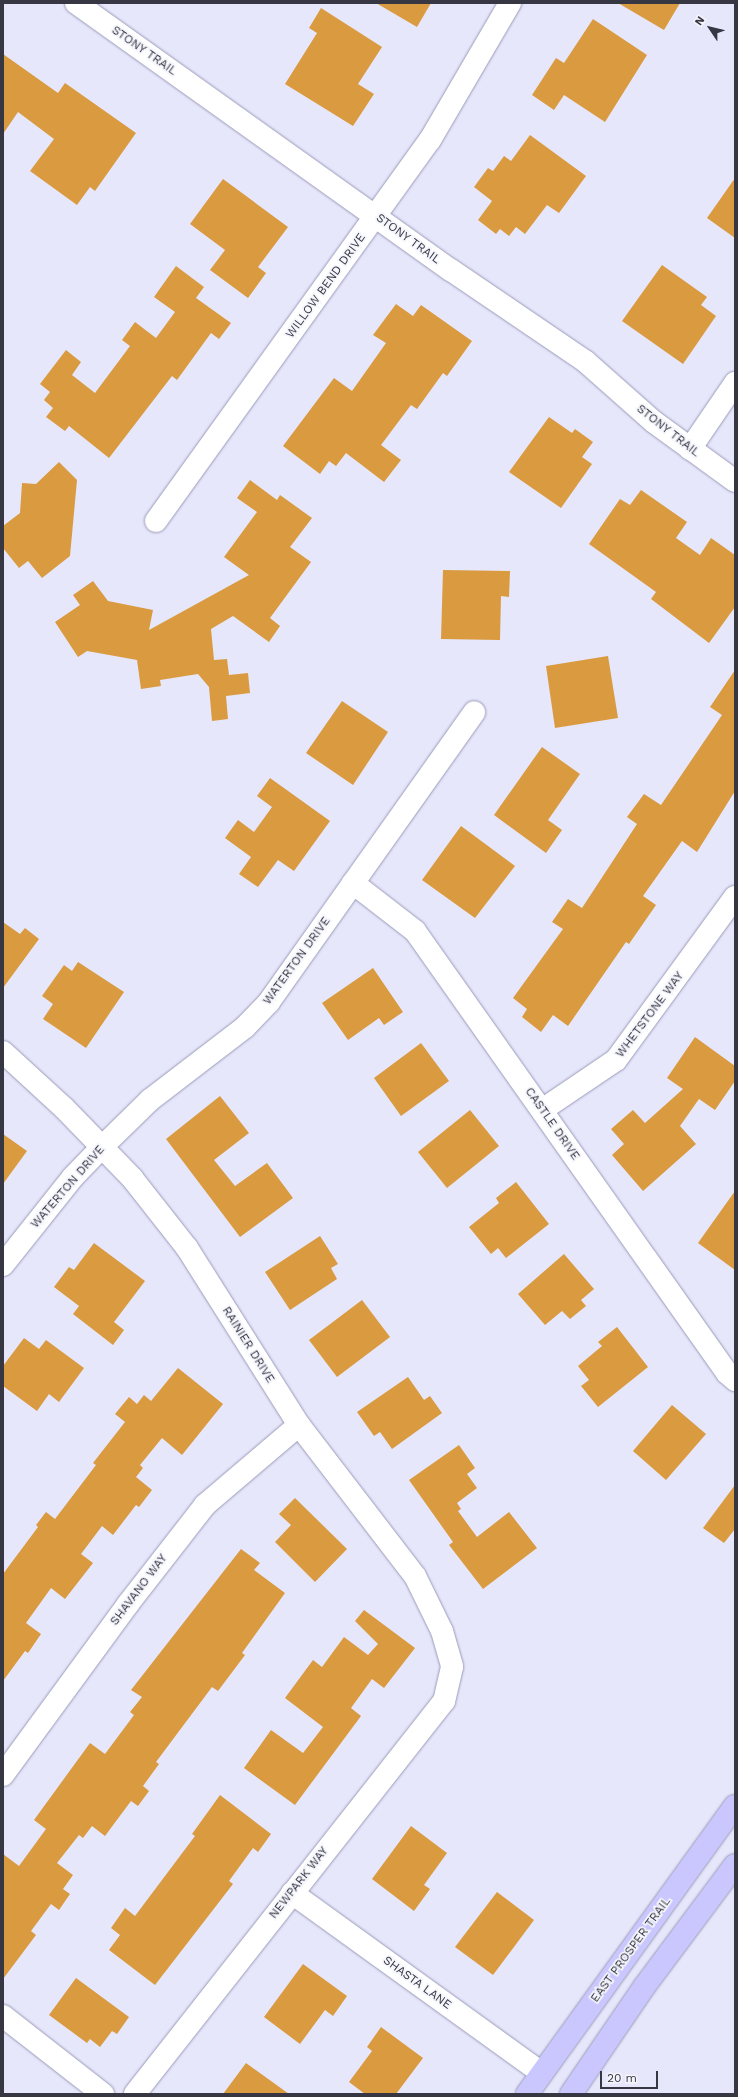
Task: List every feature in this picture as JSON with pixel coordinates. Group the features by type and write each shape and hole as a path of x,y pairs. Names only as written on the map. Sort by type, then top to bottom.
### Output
{"main road":[{"name":"EAST PROSPER TRAIL","path":"527,2094 735,1806"},
{"path":"570,2094 644,1987 735,1865"}],"street":[{"name":"STONY TRAIL","path":"76,3 376,215 451,270 585,361 654,422 735,481"},
{"name":"WILLOW BEND DRIVE","path":"156,522 430,140 510,3"},
{"path":"690,449 735,383"},
{"name":"WATERTON DRIVE","path":"3,1265 73,1177 102,1146 150,1100 245,1027 269,1002 474,712"},
{"name":"CASTLE DRIVE","path":"353,883 415,931 542,1110 732,1372"},
{"name":"WHETSTONE WAY","path":"542,1110 616,1060 735,897"},
{"name":"RAINIER DRIVE","path":"3,1052 64,1108 102,1146 132,1178 187,1248 299,1425 415,1576 442,1631 452,1667"},
{"name":"SHAVANO WAY","path":"3,1775 128,1604 205,1505 299,1425"},
{"name":"NEWPARK WAY","path":"135,2094 444,1701 452,1667"},
{"name":"SHASTA LANE","path":"292,1893 542,2074"},
{"path":"3,2017 103,2094"}],"building":[{"path":"376,3 431,3 417,27"},
{"path":"618,3 680,3 664,30"},
{"path":"321,8 382,47 358,84 374,94 353,126 285,84 317,33 309,28"},
{"path":"593,19 647,55 605,122 564,95 554,110 532,95 556,58 564,63"},
{"path":"3,54 58,93 65,83 136,133 95,191 90,187 77,205 30,171 54,139 18,112 3,134"},
{"path":"530,135 586,176 559,213 547,205 525,234 516,227 509,236 500,229 496,234 478,220 492,201 474,187 488,168 493,171 504,156 511,161"},
{"path":"735,178 735,238 707,218"},
{"path":"223,179 288,227 258,267 266,273 248,298 210,270 225,250 190,224"},
{"path":"662,265 707,297 701,305 716,316 683,364 622,321"},
{"path":"176,266 204,287 196,298 231,323 219,339 211,333 177,380 172,376 109,458 69,426 65,431 46,417 53,408 44,400 50,392 40,384 66,350 81,362 72,375 95,393 130,346 122,340 135,322 156,338 175,312 154,297"},
{"path":"396,304 413,316 421,305 472,341 447,376 443,373 417,409 411,405 381,445 401,460 384,482 346,453 336,466 329,461 320,474 283,446 334,378 352,391 386,343 373,335"},
{"path":"549,417 572,433 575,429 593,442 582,457 592,464 561,508 509,472"},
{"path":"59,462 77,480 70,556 42,578 28,561 19,568 3,548 3,526 20,513 22,483 36,484"},
{"path":"250,480 277,500 280,495 312,518 290,547 311,562 270,618 280,626 269,642 233,616 211,629 214,660 227,659 229,675 248,673 250,693 226,696 228,719 212,721 209,687 198,674 160,680 161,686 141,689 137,660 87,651 78,657 55,622 80,605 73,595 93,581 108,601 153,610 149,630 249,575 224,557 257,512 237,498"},
{"path":"641,490 687,522 676,538 700,555 711,538 735,555 735,607 709,643 651,599 656,592 589,544 620,499 630,505"},
{"path":"443,570 510,571 509,597 501,596 500,640 441,639"},
{"path":"608,656 618,718 555,728 546,666"},
{"path":"735,670 735,791 697,852 682,841 643,896 656,905 629,944 626,942 568,1026 553,1015 541,1032 522,1017 527,1009 513,998 563,929 552,922 568,899 582,908 637,824 627,817 644,794 661,805 722,715 710,707"},
{"path":"342,701 388,732 353,785 306,753"},
{"path":"542,747 580,774 548,820 562,830 546,853 494,815"},
{"path":"270,778 330,821 294,871 278,860 258,887 239,874 251,857 225,838 238,820 254,832 272,807 257,796"},
{"path":"461,826 515,866 475,918 422,880"},
{"path":"3,922 20,934 25,928 39,939 3,988"},
{"path":"78,962 124,992 86,1048 43,1019 53,1004 42,996 64,965 72,971"},
{"path":"373,968 403,1012 384,1025 379,1018 348,1040 322,1003"},
{"path":"695,1037 735,1066 735,1081 715,1110 699,1099 680,1126 696,1144 643,1191 612,1155 624,1144 611,1129 633,1110 645,1123 683,1089 667,1078"},
{"path":"421,1043 449,1081 401,1116 374,1078"},
{"path":"220,1096 249,1133 214,1160 235,1186 267,1163 293,1198 240,1237 166,1139"},
{"path":"470,1110 499,1146 447,1188 418,1152"},
{"path":"3,1134 27,1151 3,1184"},
{"path":"516,1182 549,1224 506,1258 498,1248 491,1254 469,1227 499,1203 496,1198"},
{"path":"735,1191 735,1270 698,1243"},
{"path":"320,1236 338,1264 331,1268 337,1279 290,1310 265,1272"},
{"path":"94,1243 145,1281 114,1322 124,1330 113,1345 73,1314 79,1306 54,1287 69,1267 74,1270"},
{"path":"564,1254 594,1289 581,1300 586,1306 570,1319 562,1311 545,1325 518,1294"},
{"path":"362,1300 390,1337 337,1377 309,1340"},
{"path":"617,1327 648,1367 598,1407 581,1386 589,1380 578,1366 602,1346 598,1342"},
{"path":"24,1338 39,1349 46,1340 84,1368 59,1402 49,1394 37,1411 3,1386 3,1366"},
{"path":"178,1368 223,1404 182,1455 162,1438 140,1465 143,1468 136,1477 152,1490 139,1507 136,1505 113,1535 102,1526 81,1554 93,1563 65,1599 51,1588 26,1623 41,1634 28,1653 25,1651 3,1681 3,1574 38,1527 36,1525 46,1512 55,1519 96,1465 93,1463 125,1422 115,1414 129,1397 137,1404 144,1395 151,1401"},
{"path":"408,1377 424,1400 430,1396 442,1413 392,1449 380,1432 374,1436 357,1412"},
{"path":"672,1405 706,1434 666,1480 633,1451"},
{"path":"459,1445 475,1468 467,1474 477,1488 457,1503 461,1509 458,1511 477,1537 509,1512 537,1548 483,1589 449,1545 453,1542 409,1480"},
{"path":"735,1485 735,1529 724,1543 703,1528"},
{"path":"295,1498 347,1549 315,1582 275,1542 291,1525 279,1514"},
{"path":"241,1549 260,1563 254,1570 285,1593 242,1653 245,1655 218,1691 212,1687 156,1762 159,1764 143,1786 149,1791 138,1806 131,1801 105,1836 92,1826 83,1838 79,1835 57,1863 73,1875 63,1889 70,1894 59,1910 51,1904 31,1931 36,1935 3,1979 3,1854 19,1866 46,1829 34,1820 90,1743 105,1754 134,1715 130,1712 142,1697 131,1690"},
{"path":"364,1610 415,1648 384,1688 372,1679 351,1708 361,1716 295,1805 244,1768 271,1730 303,1753 323,1727 285,1698 313,1660 322,1667 344,1637 368,1655 378,1644 355,1621"},
{"path":"220,1795 271,1834 258,1852 253,1848 229,1881 233,1884 155,1985 109,1950 120,1935 111,1928 125,1908 135,1916 195,1836 192,1834"},
{"path":"411,1826 447,1853 424,1885 430,1889 414,1911 372,1879"},
{"path":"497,1892 534,1920 493,1975 455,1947"},
{"path":"303,1964 347,1996 333,2016 325,2010 300,2044 264,2017"},
{"path":"76,1978 129,2017 117,2034 112,2031 100,2047 90,2039 87,2043 49,2015"},
{"path":"381,2027 423,2058 396,2094 365,2094 349,2082 372,2051 367,2047"},
{"path":"246,2063 289,2094 223,2094"}]}
